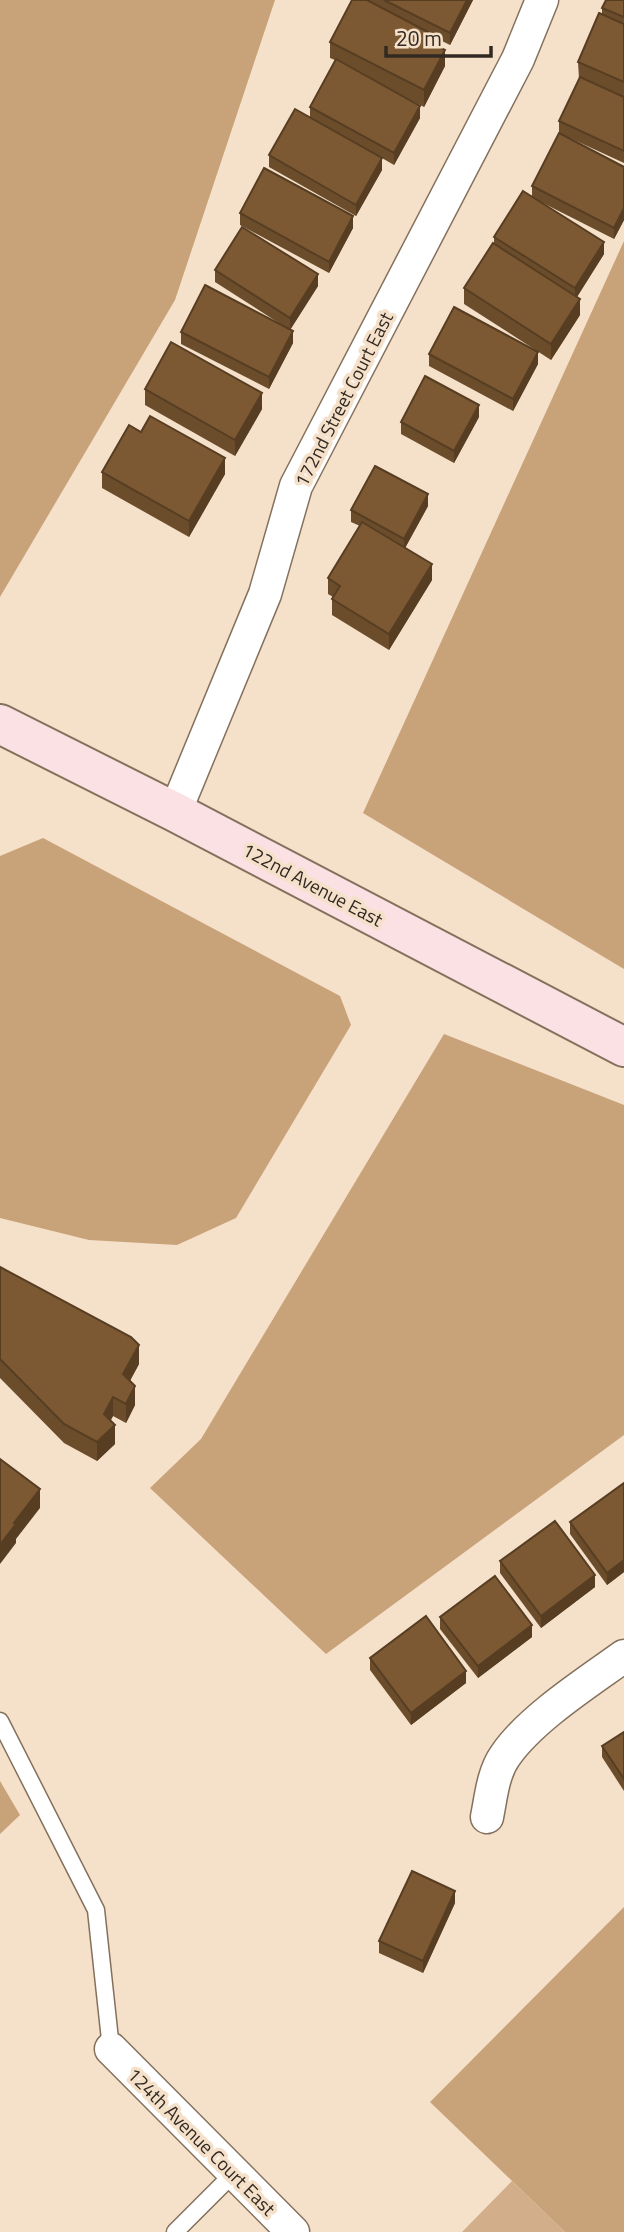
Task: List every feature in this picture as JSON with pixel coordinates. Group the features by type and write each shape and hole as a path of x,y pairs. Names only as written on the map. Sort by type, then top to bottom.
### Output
{"main road":[{"name":"122nd Avenue East","path":"0,724 175,812 624,1047"}],"street":[{"name":"172nd Street Court East","path":"175,812 265,594 296,486 519,59 542,0"},
{"path":"487,1817 493,1784 504,1757 527,1731 624,1656"},
{"name":"124th Avenue Court East","path":"111,2049 293,2232"}],"lane":[{"path":"0,1721 96,1910 111,2049"},
{"path":"176,2232 234,2173"}],"shaded area":[{"path":"0,0 275,0 175,300 0,597"},
{"path":"624,241 624,969 363,813"},
{"path":"43,838 340,996 351,1025 236,1218 177,1245 89,1240 0,1218 0,856"},
{"path":"444,1034 624,1105 624,1435 326,1654 150,1488 201,1439"},
{"path":"0,1781 20,1815 0,1834"},
{"path":"624,1907 624,2232 565,2232 430,2102"},
{"path":"512,2181 565,2232 462,2232"}],"building":[{"path":"352,0 367,0 430,33 426,41 445,50 424,90 330,42"},
{"path":"384,0 467,0 450,33"},
{"path":"606,0 624,0 624,17 602,8"},
{"path":"599,13 624,24 624,82 578,62"},
{"path":"336,59 420,106 394,153 310,107"},
{"path":"580,77 624,97 624,151 559,121"},
{"path":"295,109 382,158 356,205 269,155"},
{"path":"559,133 624,167 624,208 614,228 532,186"},
{"path":"264,168 353,216 329,262 240,213"},
{"path":"523,191 604,242 575,288 494,237"},
{"path":"242,227 318,274 290,318 215,270"},
{"path":"493,243 580,299 551,344 464,288"},
{"path":"205,285 293,331 269,377 181,332"},
{"path":"454,307 538,352 513,399 429,354"},
{"path":"171,342 262,393 235,440 145,389"},
{"path":"425,376 479,405 454,451 401,422"},
{"path":"150,416 225,458 189,521 102,472 129,425 141,432"},
{"path":"375,466 428,494 404,539 351,510"},
{"path":"362,522 432,564 389,634 332,599 340,586 328,578"},
{"path":"0,1267 131,1337 139,1345 123,1374 135,1386 126,1404 113,1397 104,1414 115,1425 97,1442 64,1424 0,1359"},
{"path":"0,1459 40,1489 0,1545"},
{"path":"624,1483 624,1560 607,1573 570,1522"},
{"path":"555,1521 595,1575 541,1616 500,1561"},
{"path":"495,1576 532,1625 478,1666 440,1617"},
{"path":"426,1616 466,1671 411,1713 370,1658"},
{"path":"624,1732 624,1779 602,1746"},
{"path":"412,1871 455,1891 423,1961 379,1941"}]}
